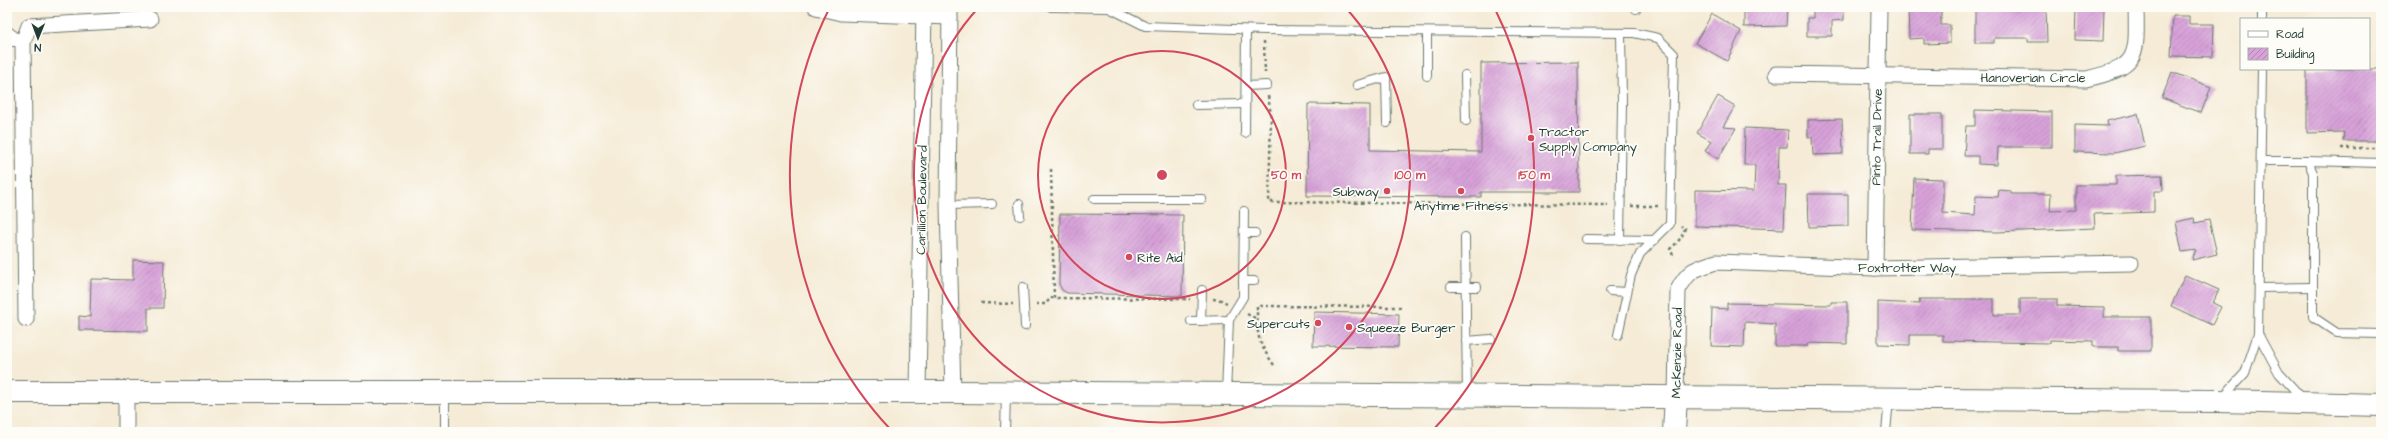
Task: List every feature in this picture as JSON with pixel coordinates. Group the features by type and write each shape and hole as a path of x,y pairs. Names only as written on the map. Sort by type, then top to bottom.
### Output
{"main road":[{"path":"7,392 953,392 2220,401 2381,405"},
{"name":"McKenzie Road","path":"1674,432 1676,397"}],"street":[{"path":"816,7 841,13 950,12"},
{"name":"Pinto Trail Drive","path":"1874,268 1879,7"},
{"name":"Hanoverian Circle","path":"1776,74 2086,79 2109,74 2123,66 2133,57 2137,42 2136,7"},
{"name":"Carillion Boulevard","path":"918,392 924,12"},
{"name":"Carillion Boulevard","path":"950,12 948,205 953,392"},
{"path":"26,318 23,42 29,26 150,19"},
{"name":"Foxtrotter Way","path":"1686,275 1695,269 1716,262 1874,268 2131,263"},
{"name":"McKenzie Road","path":"1676,397 1676,313 1678,290 1686,275"},
{"path":"126,393 126,432"}],"lane":[{"path":"1051,7 1109,7 1145,26 1246,30 1634,33 1658,38 1674,54 1670,224 1640,254 1631,275 1618,335"},
{"path":"2262,7 2262,18"},
{"path":"7,30 23,42"},
{"path":"1245,133 1246,30"},
{"path":"1427,32 1427,76"},
{"path":"1620,240 1622,103 1621,33"},
{"path":"7,42 23,42"},
{"path":"2220,401 2245,374 2258,334 2262,161 2262,70"},
{"path":"1465,75 1466,121"},
{"path":"1357,85 1386,77 1387,123"},
{"path":"1246,86 1267,86"},
{"path":"1196,105 1245,104"},
{"path":"2262,161 2381,163"},
{"path":"2308,161 2313,173 2313,317 2337,333 2381,334"},
{"path":"1094,199 1202,199"},
{"path":"948,205 992,204"},
{"path":"1019,204 1020,216"},
{"path":"1226,394 1229,320 1243,297 1244,210"},
{"path":"1244,233 1255,233"},
{"path":"1465,237 1467,396"},
{"path":"1586,239 1655,240"},
{"path":"1243,281 1254,281"},
{"path":"1023,287 1025,326"},
{"path":"1451,287 1477,288"},
{"path":"2260,288 2313,287"},
{"path":"1201,321 1202,290"},
{"path":"1610,291 1627,292"},
{"path":"1191,321 1229,320"},
{"path":"2258,334 2279,373 2307,402"},
{"path":"1466,341 1491,339"},
{"path":"445,393 445,432"},
{"path":"1005,432 1006,393"},
{"path":"1886,432 1889,399"}],"path":[{"path":"1264,30 1264,67 1271,115 1269,202 1660,206 1661,216 1685,228 1679,241 1670,249 1673,255"},
{"path":"1051,170 1054,298"},
{"path":"981,303 1046,304 1050,298 1221,300 1257,319"},
{"path":"1274,365 1261,347 1257,335 1257,306 1402,306"}],"building":[{"path":"1744,7 1787,7 1786,26 1744,27"},
{"path":"1813,7 1844,7 1844,20 1832,21 1832,36 1807,36 1807,18 1813,18"},
{"path":"1908,7 1941,7 1941,25 1950,25 1950,43 1924,44 1924,38 1909,39"},
{"path":"1975,7 2046,7 2047,42 2028,42 2028,38 1994,38 1994,43 1975,43"},
{"path":"2076,7 2104,7 2103,41 2075,40"},
{"path":"1712,14 1741,31 1727,61 1695,43"},
{"path":"2173,16 2189,16 2189,24 2214,24 2213,57 2171,56"},
{"path":"1578,62 1579,192 1481,192 1481,197 1307,196 1308,104 1370,105 1370,150 1481,152 1481,63"},
{"path":"2381,69 2381,141 2343,141 2344,132 2307,133 2307,70"},
{"path":"2172,72 2211,87 2201,113 2162,98"},
{"path":"1718,96 1735,106 1723,127 1736,128 1718,159 1705,151 1711,141 1697,133"},
{"path":"1975,110 2052,112 2052,147 1998,147 1997,165 1978,164 1978,156 1964,156 1966,126 1975,126"},
{"path":"1910,114 1942,114 1942,149 1928,149 1928,154 1910,154"},
{"path":"2138,114 2145,146 2114,153 2075,152 2075,125 2108,126 2107,121"},
{"path":"1842,119 1843,154 1813,155 1812,137 1808,137 1808,120"},
{"path":"1745,128 1788,130 1787,147 1779,147 1778,185 1786,185 1784,229 1695,226 1695,190 1754,191 1755,165 1744,165"},
{"path":"2162,175 2163,191 2154,191 2154,212 2094,214 2095,228 1997,232 1912,230 1914,178 1943,179 1943,213 1975,215 1976,196 1998,197 1999,190 2011,191 2011,194 2051,194 2050,211 2076,210 2076,185 2116,185 2116,176"},
{"path":"1808,194 1848,194 1848,226 1809,227"},
{"path":"1060,214 1183,215 1182,296 1067,293 1062,290 1059,284"},
{"path":"2194,218 2195,223 2209,220 2217,254 2192,260 2196,250 2182,252 2176,222"},
{"path":"133,260 164,261 163,308 148,308 148,331 79,330 79,316 90,317 91,279 133,280"},
{"path":"2185,275 2219,290 2213,303 2221,307 2212,325 2171,306"},
{"path":"1919,299 1994,299 1994,315 2020,315 2020,299 2057,299 2057,306 2104,307 2104,317 2151,317 2151,351 2118,351 2118,347 2093,347 2093,341 2050,340 2050,343 1943,341 1943,335 1910,335 1910,345 1878,344 1878,302 1920,304"},
{"path":"1831,302 1847,302 1847,344 1808,343 1808,346 1775,346 1775,324 1745,322 1744,347 1711,346 1712,308 1727,309 1727,303 1831,305"},
{"path":"1314,312 1399,314 1398,347 1313,346"}],"place":[{"name":"Tractor Supply Company","path":"1531,138"},
{"name":"Subway","path":"1387,191"},
{"name":"Anytime Fitness","path":"1461,191"},
{"name":"Rite Aid","path":"1129,257"},
{"name":"Supercuts","path":"1318,323"},
{"name":"Squeeze Burger","path":"1349,327"}]}
